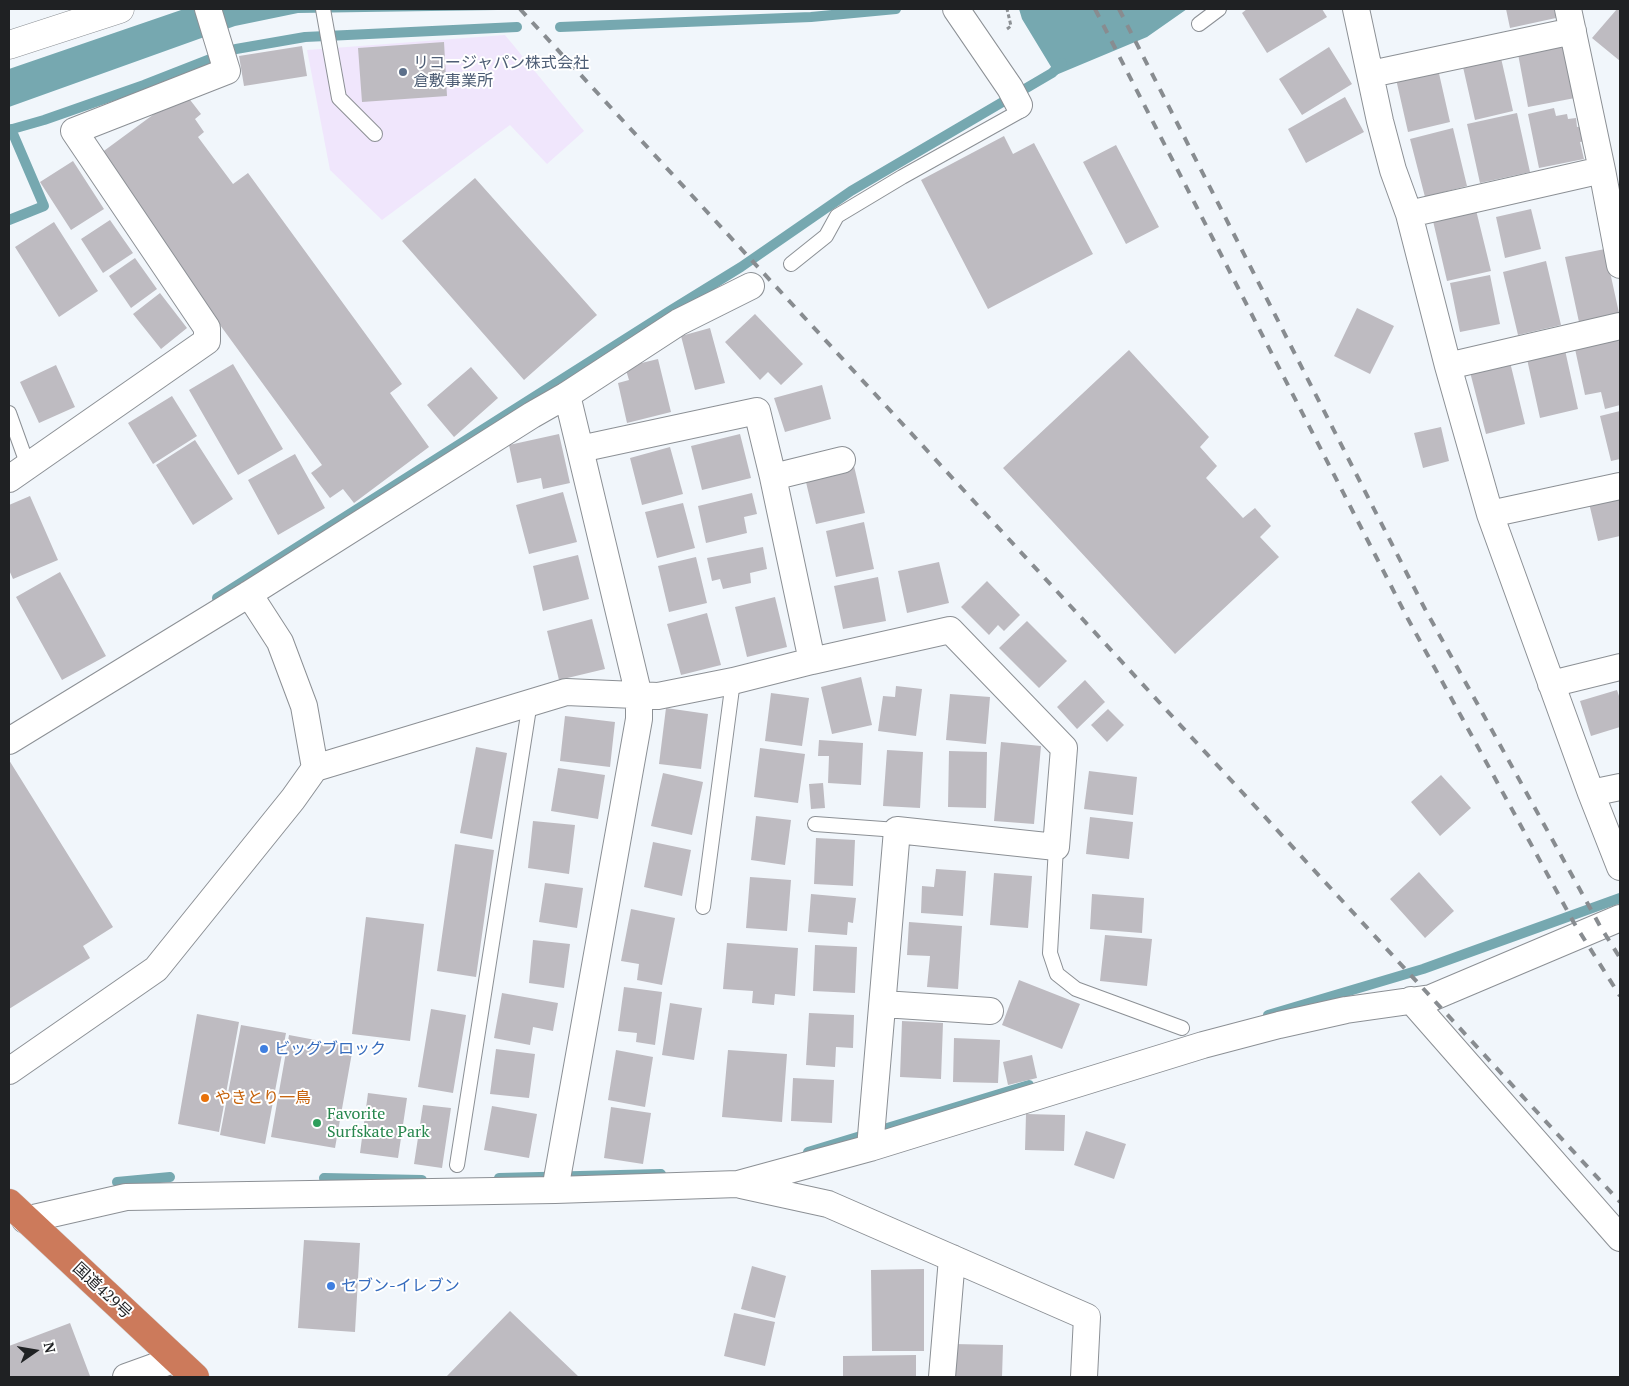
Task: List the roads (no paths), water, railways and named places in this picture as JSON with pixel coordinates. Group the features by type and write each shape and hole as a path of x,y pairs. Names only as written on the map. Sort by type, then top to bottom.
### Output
{"highway":[{"name":"国道429号","path":"17,1212 195,1377"}],"street":[{"path":"9,45 120,9"},
{"path":"18,472 207,341 207,328 74,131 227,71 208,9"},
{"path":"957,9 1014,96"},
{"path":"1356,9 1380,121 1409,214 1448,366 1490,514 1591,793 1620,867"},
{"path":"1371,74 1571,20 1620,264"},
{"path":"1409,214 1602,170"},
{"path":"9,741 249,594 532,415 567,395 679,322 751,286"},
{"path":"1448,366 1620,326"},
{"path":"557,1180 639,719 639,696 567,395"},
{"path":"580,450 757,411 773,476 812,660"},
{"path":"773,476 842,460"},
{"path":"1490,514 1620,486"},
{"path":"249,594 280,642 301,696 314,768"},
{"path":"9,1071 156,968 293,799 314,768 566,692 658,696 733,681 812,660 950,630 1064,748 1056,847 897,830 871,1138"},
{"path":"1551,684 1620,667"},
{"path":"1591,793 1620,787"},
{"path":"738,1184 871,1138 1203,1045 1289,1022 1346,1010 1431,998 1620,918"},
{"path":"1411,1000 1620,1238"},
{"path":"883,1004 990,1011"},
{"path":"17,1212 126,1197 557,1180 738,1184 828,1204 1087,1316 1084,1377"},
{"path":"942,1377 952,1258"},
{"path":"126,1377 176,1359"}],"lane":[{"path":"323,9 339,98 375,134"},
{"path":"1199,24 1219,9"},
{"path":"791,264 826,236 837,216 902,177 1022,110 1014,96"},
{"path":"9,413 18,472"},
{"path":"703,907 733,681"},
{"path":"457,1164 530,702"},
{"path":"815,824 897,830"},
{"path":"1056,847 1050,954 1057,974 1076,989 1182,1028"}],"water":[{"path":"184,9 564,9 298,13 235,26 9,107 9,69"},
{"path":"1019,9 1187,9 1147,37 1056,75 1022,19"}],"waterway":[{"path":"560,27 811,17 896,9"},
{"path":"9,130 44,120 144,85 236,49 305,37 517,27"},
{"path":"217,598 741,267 851,191 1052,73 1062,63"},
{"path":"9,220 44,206 11,129"},
{"path":"1268,1015 1423,969 1620,898"},
{"path":"808,1152 1029,1085"},
{"path":"499,1178 661,1174"},
{"path":"117,1182 170,1177"},
{"path":"324,1178 422,1180"}],"railway":[{"path":"520,9 1620,1202"},
{"path":"1095,9 1408,619 1574,923 1620,996"},
{"path":"1119,9 1425,609 1600,926 1620,958"}],"place":[{"name":"リコージャパン株式会社 倉敷事業所","path":"403,72"},
{"name":"ビッグブロック","path":"264,1049"},
{"name":"やきとり一鳥","path":"205,1098"},
{"name":"Favorite Surfskate Park","path":"317,1123"},
{"name":"セブン-イレブン","path":"331,1286"}]}
